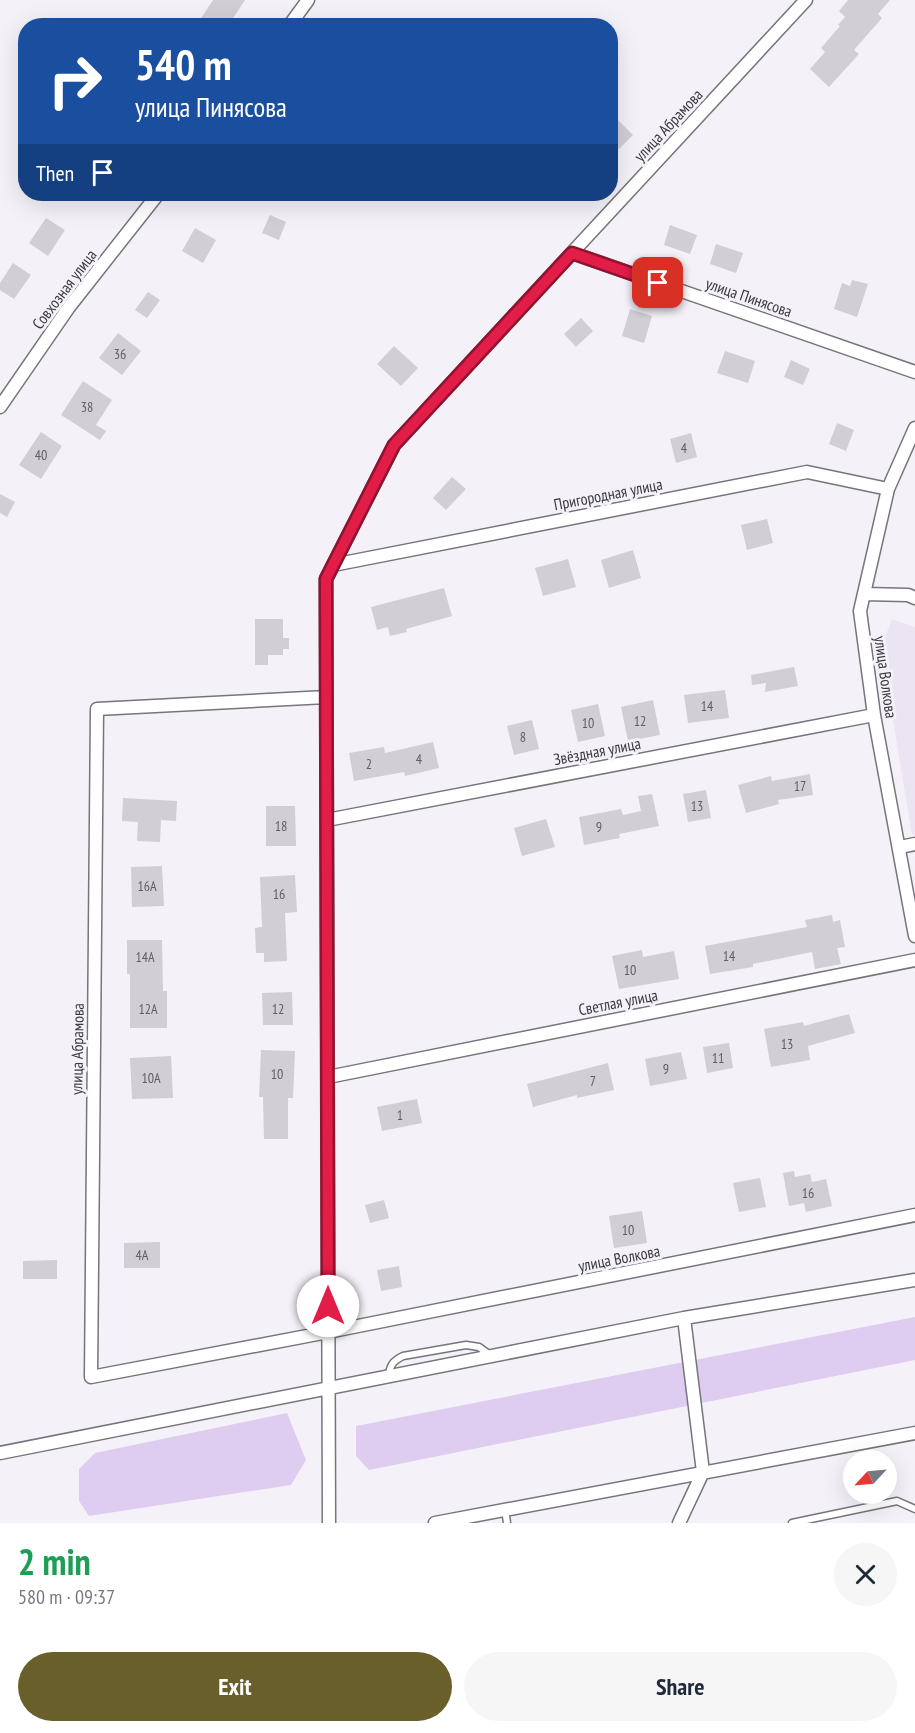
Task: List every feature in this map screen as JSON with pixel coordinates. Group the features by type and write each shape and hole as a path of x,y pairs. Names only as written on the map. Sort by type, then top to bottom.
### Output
{"street":[{"path":"295,18 308,0"},
{"name":"улица Абрамова","path":"329,1523 326,579 394,445 806,0"},
{"name":"Совхозная улица","path":"0,407 69,307 152,201"},
{"name":"улица Пинясова","path":"572,253 915,372"},
{"name":"улица Волкова","path":"915,428 888,489 860,611 874,715 915,936"},
{"name":"Пригородная улица","path":"333,564 807,472 888,489"},
{"path":"864,594 915,598"},
{"name":"улица Абрамова","path":"326,697 97,709 91,1377 328,1332"},
{"name":"Звёздная улица","path":"327,820 874,715"},
{"path":"900,847 915,844"},
{"name":"Светлая улица","path":"328,1077 915,960"},
{"name":"улица Волкова","path":"328,1332 915,1215"},
{"path":"0,1453 684,1318 915,1280"},
{"path":"680,1523 703,1472 684,1318"},
{"path":"435,1523 915,1433"}],"lane":[{"path":"792,1523 897,1501 915,1509"},
{"path":"505,1509 507,1523"}],"shaded area":[{"path":"892,619 915,627 915,834 912,835 887,684 885,637"},
{"path":"915,1317 915,1360 369,1470 356,1456 356,1426"},
{"path":"287,1413 306,1460 291,1485 89,1516 79,1501 79,1469 95,1453"}],"building":[{"path":"213,0 245,0 233,18 201,18"},
{"path":"848,0 890,0 878,14 882,18 854,50 859,54 829,87 810,69 825,52 821,48 845,17 839,11"},
{"path":"618,120 633,135 618,148"},
{"path":"270,215 286,222 279,240 262,233"},
{"path":"46,218 65,230 48,256 29,243"},
{"path":"670,225 697,235 690,254 664,245"},
{"path":"195,228 216,240 203,263 182,251"},
{"path":"716,244 743,253 736,273 710,264"},
{"path":"13,263 31,275 14,299 0,290 0,283"},
{"path":"852,280 868,284 857,317 834,309 842,283 850,286"},
{"path":"148,292 160,300 147,318 135,310"},
{"path":"630,309 652,316 644,343 622,336"},
{"path":"581,318 593,331 576,347 564,334"},
{"path":"118,333 141,351 122,375 99,358"},
{"path":"394,346 418,368 401,386 377,364"},
{"path":"725,351 755,361 748,383 717,373"},
{"path":"791,360 810,369 803,385 784,377"},
{"path":"83,381 112,400 96,425 106,431 100,440 61,415"},
{"path":"837,423 854,430 846,451 829,444"},
{"path":"41,432 62,446 41,479 19,465"},
{"path":"691,433 697,457 676,463 670,439"},
{"path":"452,477 466,489 446,510 433,498"},
{"path":"0,494 15,502 7,517 0,513"},
{"path":"767,519 773,543 747,550 741,525"},
{"path":"633,550 641,578 609,588 601,560"},
{"path":"568,559 576,587 543,596 535,568"},
{"path":"444,588 452,616 390,636 388,627 377,630 371,607"},
{"path":"255,619 283,619 283,638 289,638 289,649 283,649 283,655 268,655 268,665 255,665"},
{"path":"794,667 798,686 765,692 766,683 752,685 751,675"},
{"path":"725,690 729,718 688,723 684,695"},
{"path":"653,700 660,735 628,741 621,707"},
{"path":"598,704 605,736 578,742 571,710"},
{"path":"532,720 539,749 514,755 507,726"},
{"path":"433,742 439,768 405,776 404,772 354,781 349,753 384,747 385,753"},
{"path":"810,774 813,795 778,800 779,804 746,813 738,785 771,776 772,781"},
{"path":"706,790 711,818 688,822 683,794"},
{"path":"652,794 659,826 619,834 620,838 584,845 579,817 621,809 623,815 641,811 638,796"},
{"path":"123,798 177,801 176,821 161,820 160,842 137,841 138,822 122,821"},
{"path":"266,806 295,806 296,846 266,846"},
{"path":"546,819 555,847 522,856 514,828"},
{"path":"162,866 164,906 132,907 131,867"},
{"path":"295,875 297,912 285,913 287,961 264,962 264,953 256,953 255,928 262,927 260,877"},
{"path":"832,915 833,922 840,920 845,947 837,948 841,964 815,969 812,952 753,964 753,967 710,974 705,946 807,927 805,920"},
{"path":"127,940 162,940 163,991 167,991 167,1028 130,1028 130,974 127,974"},
{"path":"642,950 643,957 674,951 679,979 619,989 612,956"},
{"path":"292,992 293,1025 263,1025 262,993"},
{"path":"849,1014 855,1033 808,1046 810,1060 771,1067 764,1029 803,1022 804,1026"},
{"path":"729,1043 733,1068 707,1073 703,1047"},
{"path":"261,1050 295,1051 293,1098 288,1098 288,1139 264,1139 263,1097 259,1097"},
{"path":"681,1052 687,1079 650,1086 645,1059"},
{"path":"171,1056 173,1098 132,1099 130,1058"},
{"path":"608,1063 614,1090 577,1098 577,1095 533,1107 527,1084"},
{"path":"417,1099 422,1123 382,1131 377,1107"},
{"path":"794,1171 795,1177 810,1174 812,1182 826,1179 832,1206 806,1212 804,1203 789,1206 783,1173"},
{"path":"760,1178 766,1207 739,1212 733,1183"},
{"path":"384,1200 389,1218 370,1223 365,1205"},
{"path":"642,1211 647,1243 614,1248 609,1216"},
{"path":"160,1242 160,1268 124,1268 124,1243"},
{"path":"57,1260 57,1279 23,1279 23,1261"},
{"path":"399,1266 402,1287 381,1291 377,1270"}],"route":[{"path":"328,1306 326,579 394,445 572,253 658,283"}]}
